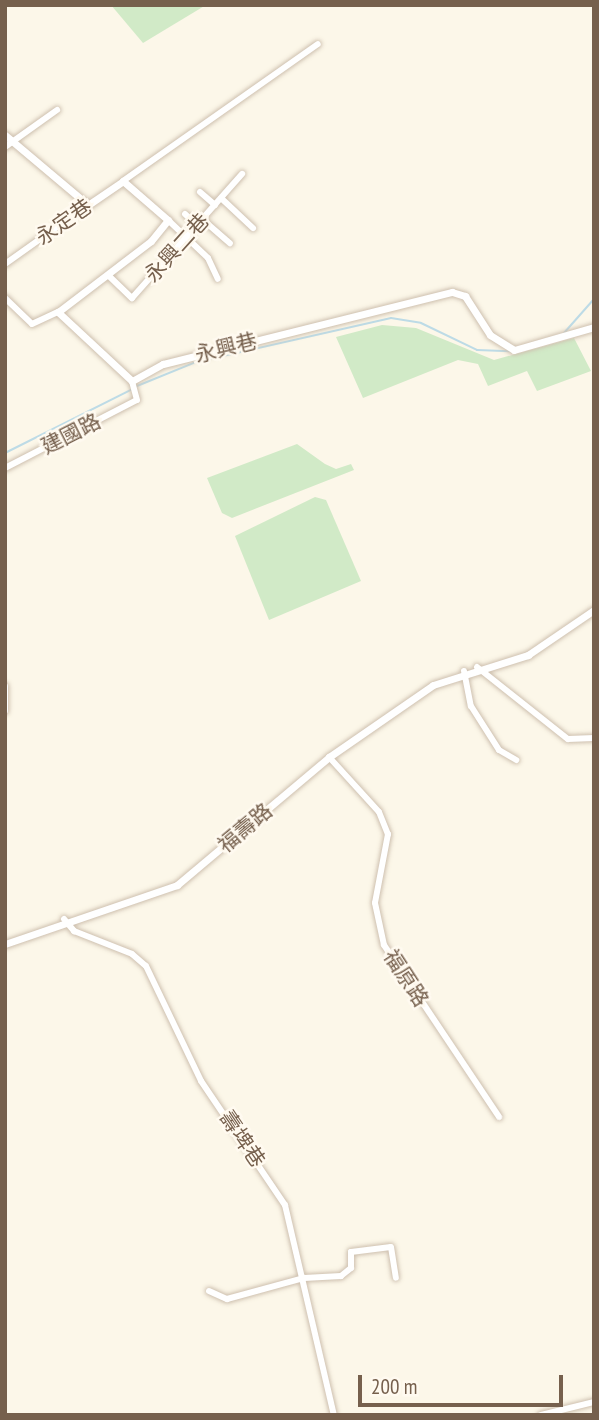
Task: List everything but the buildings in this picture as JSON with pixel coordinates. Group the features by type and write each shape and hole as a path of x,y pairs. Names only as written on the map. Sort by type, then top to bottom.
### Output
{"street":[{"path":"218,279 187,237 123,181 318,44"},
{"path":"5,148 58,110"},
{"path":"5,135 88,205"},
{"name":"永興二巷","path":"109,276 132,298 242,174"},
{"name":"永定巷","path":"5,264 123,181"},
{"path":"200,192 215,205"},
{"path":"221,198 253,228"},
{"path":"185,214 230,243"},
{"path":"5,298 32,324 58,312 109,276 168,220"},
{"name":"永興巷","path":"135,385 163,363 452,292 465,296 490,335 514,350 594,327"},
{"path":"58,312 135,385"},
{"name":"建國路","path":"5,468 137,400 135,385"},
{"name":"福壽路","path":"5,944 64,919 177,885 329,757 433,685 464,671 528,655 594,610"},
{"path":"477,667 568,739 594,737"},
{"path":"464,671 471,706 499,750 516,760"},
{"path":"5,686 5,710"},
{"name":"福原路","path":"329,757 379,812 388,834 375,903 384,945 499,1117"},
{"name":"壽埤巷","path":"64,919 146,966 201,1081 285,1205 334,1415"},
{"path":"209,1291 227,1299 304,1278 341,1276 351,1268 351,1252 391,1247 396,1278"},
{"path":"541,1415 594,1402"}],"green space":[{"path":"111,5 206,5 143,43"},
{"path":"382,325 416,328 494,360 574,338 591,371 537,391 527,371 488,386 478,364 458,360 363,398 336,337"},
{"path":"297,444 325,464 336,469 351,464 354,470 232,518 222,513 207,478"},
{"path":"315,497 326,500 361,581 269,620 235,536"}],"waterway":[{"path":"564,333 594,299"},
{"path":"137,386 196,362 391,318 421,323 477,350 510,351"},
{"path":"5,453 133,389"}]}
